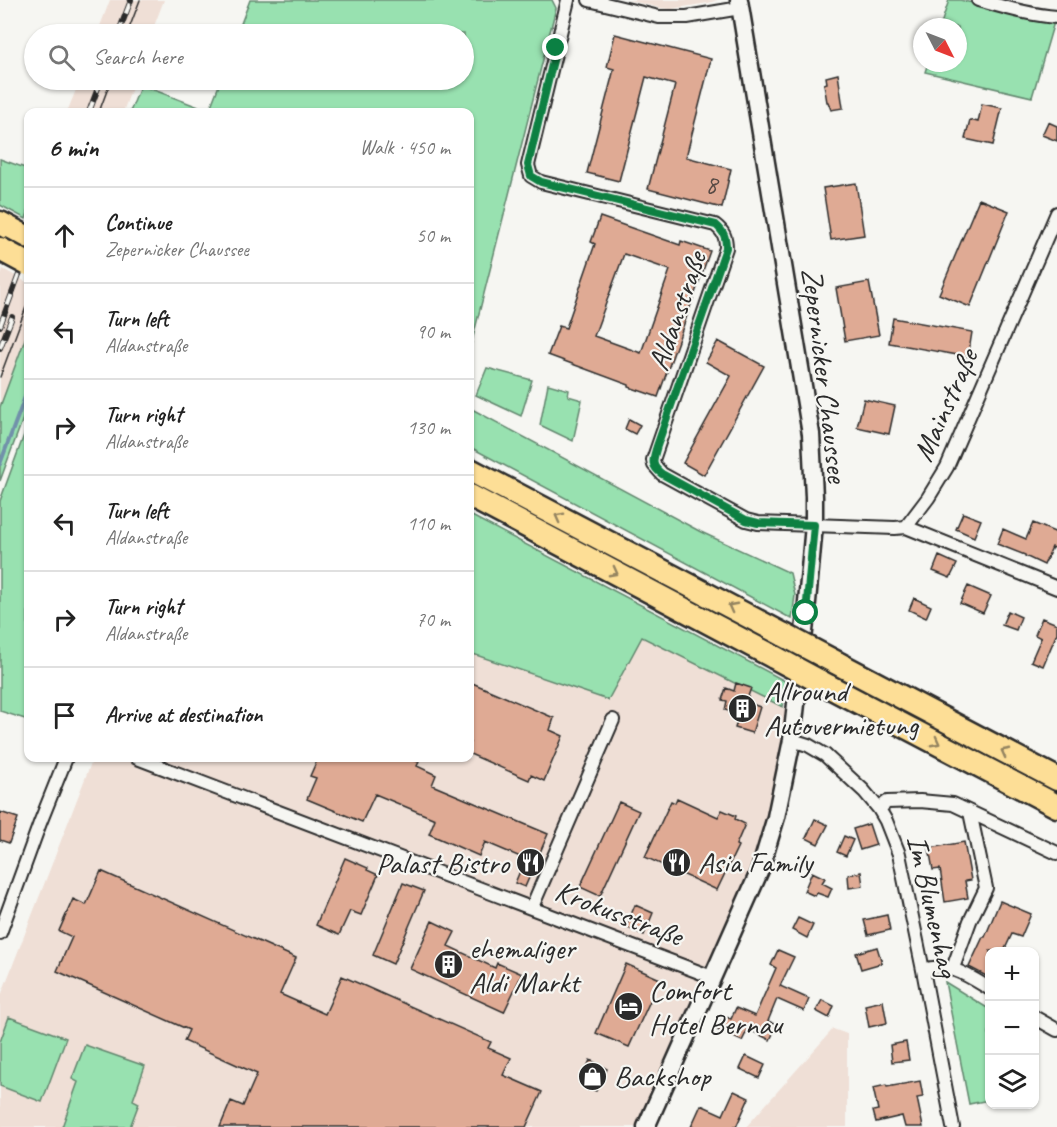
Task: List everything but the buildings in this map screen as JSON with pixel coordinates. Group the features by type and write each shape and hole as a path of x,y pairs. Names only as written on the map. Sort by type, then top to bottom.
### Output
{"highway":[{"path":"2,224 24,236"},
{"path":"0,249 24,262"},
{"path":"474,472 1057,779"},
{"path":"474,498 1057,806"}],"main road":[{"name":"Zepernicker Chaussee","path":"646,1127 766,853 792,741 814,525 811,434 740,4"}],"street":[{"name":"Aldanstraße","path":"568,0 528,165 531,176 541,182 716,225 726,239 726,248 709,300 652,460 654,465 662,474 746,520 758,523 814,525"},
{"path":"589,0 659,17 687,17 740,4"},
{"path":"978,0 1014,10 1057,16"},
{"name":"Mainstraße","path":"906,527 928,498 946,467 1057,213"},
{"path":"814,525 906,527 1057,588"},
{"path":"532,908 613,720"},
{"name":"Im Blumenhag","path":"792,741 808,745 825,755 864,791 886,821 899,854 953,1127"},
{"path":"0,933 64,762"},
{"name":"Krokusstraße","path":"148,762 712,977"},
{"path":"879,809 887,802 920,801 953,804 1057,853"},
{"name":"Im Blumenhag","path":"952,968 970,921 986,888 970,812"},
{"path":"923,970 934,966 952,968 985,986"},
{"path":"1039,1019 1057,1030"}],"shaded area":[{"path":"110,0 164,0 155,24 101,24"},
{"path":"628,0 718,0 671,9"},
{"path":"76,90 131,90 124,108 69,108"},
{"path":"3,269 24,281 24,342 0,407 0,278"},
{"path":"642,637 789,712 774,810 740,903 707,969 637,1127 0,1127 0,998 91,762 474,762 474,654 608,700"},
{"path":"833,1029 847,1034 847,1127 746,1127"}],"green space":[{"path":"250,0 552,0 556,8 474,333 474,108 210,108 217,90 474,90 474,24 241,24"},
{"path":"949,0 960,0 1054,22 1032,97 925,72 967,72 967,18 943,18"},
{"path":"139,90 154,90 201,108 132,108"},
{"path":"0,159 24,168 24,218 0,205"},
{"path":"24,342 24,416 0,481 0,407"},
{"path":"487,368 532,380 521,416 476,395"},
{"path":"548,384 569,390 568,396 582,400 573,441 540,425"},
{"path":"474,410 701,532 790,573 795,595 792,619 474,449"},
{"path":"24,435 24,719 0,711 0,501"},
{"path":"474,517 786,683 783,707 642,637 608,700 474,654"},
{"path":"945,982 985,1007 985,1101 969,1104"},
{"path":"9,1017 66,1038 42,1102 0,1086 0,1042"},
{"path":"85,1045 145,1066 133,1100 139,1103 130,1127 62,1127 78,1082 72,1079"}],"waterway":[{"path":"0,464 24,400"}],"tram line":[{"path":"131,24 140,0"},
{"path":"100,108 107,90"},
{"path":"0,377 24,313"}],"railway":[{"path":"122,24 131,0"},
{"path":"90,108 97,90"},
{"path":"0,326 24,261"},
{"path":"0,348 12,317"}],"place":[{"name":"Allround Autovermietung","path":"743,708"},
{"name":"Asia Family","path":"677,862"},
{"name":"Palast Bistro","path":"530,863"},
{"name":"ehemaliger Aldi Markt","path":"448,965"},
{"name":"Comfort Hotel Bernau","path":"628,1007"},
{"name":"Backshop","path":"593,1076"}],"route":[{"path":"556,48 528,165 531,176 541,182 716,225 726,239 726,248 709,300 652,460 654,465 662,474 746,520 758,523 814,525 806,613"}]}
